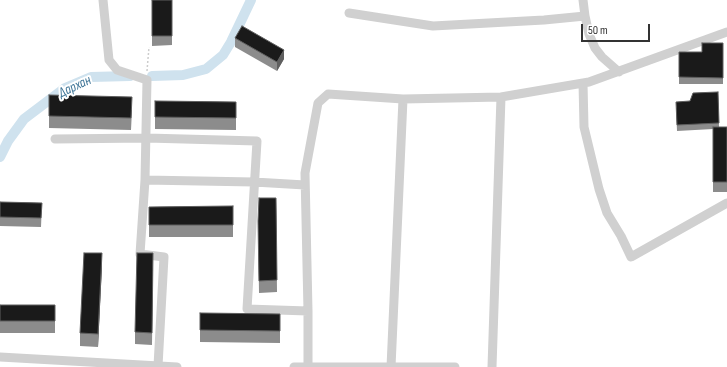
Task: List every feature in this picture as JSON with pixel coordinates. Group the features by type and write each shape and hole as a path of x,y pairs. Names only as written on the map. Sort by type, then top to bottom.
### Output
{"street":[{"path":"103,0 109,60 117,70 147,80 145,180 140,254 164,257 158,366"},
{"path":"583,0 589,34 595,48 602,57 619,72"},
{"path":"349,13 434,26 544,20 585,16"},
{"path":"308,367 305,173 318,103 328,94 403,99 501,97 583,83 619,72 727,32"},
{"path":"583,83 584,127 599,189 607,213 621,236 630,257 727,203"},
{"path":"492,367 501,97"},
{"path":"391,367 403,99"},
{"path":"55,139 146,138 258,141 254,182 247,309 308,311"},
{"path":"145,180 305,183"},
{"path":"0,356 177,367"},
{"path":"294,367 455,367"}],"path":[{"path":"147,80 148,47"}],"building":[{"path":"152,0 172,0 172,36 152,36"},
{"path":"242,26 284,50 277,62 235,38"},
{"path":"702,43 723,43 723,78 679,77 679,52 702,52"},
{"path":"718,92 719,123 677,125 676,102 690,101 693,93"},
{"path":"49,95 132,97 131,118 49,116"},
{"path":"155,101 236,102 236,118 155,117"},
{"path":"713,127 727,127 727,182 713,182"},
{"path":"259,198 276,198 277,280 259,281"},
{"path":"0,202 42,203 41,218 0,217"},
{"path":"233,206 233,225 149,225 149,207"},
{"path":"84,253 102,253 98,334 80,333"},
{"path":"137,253 153,253 152,333 135,332"},
{"path":"0,305 55,305 55,321 0,321"},
{"path":"200,313 280,314 280,331 200,330"}],"waterway":[{"name":"Дархан","path":"152,76 183,75 206,69 223,55 231,42 251,0"},
{"name":"Дархан","path":"0,157 8,141 24,119 65,88 91,77 130,76"}]}
